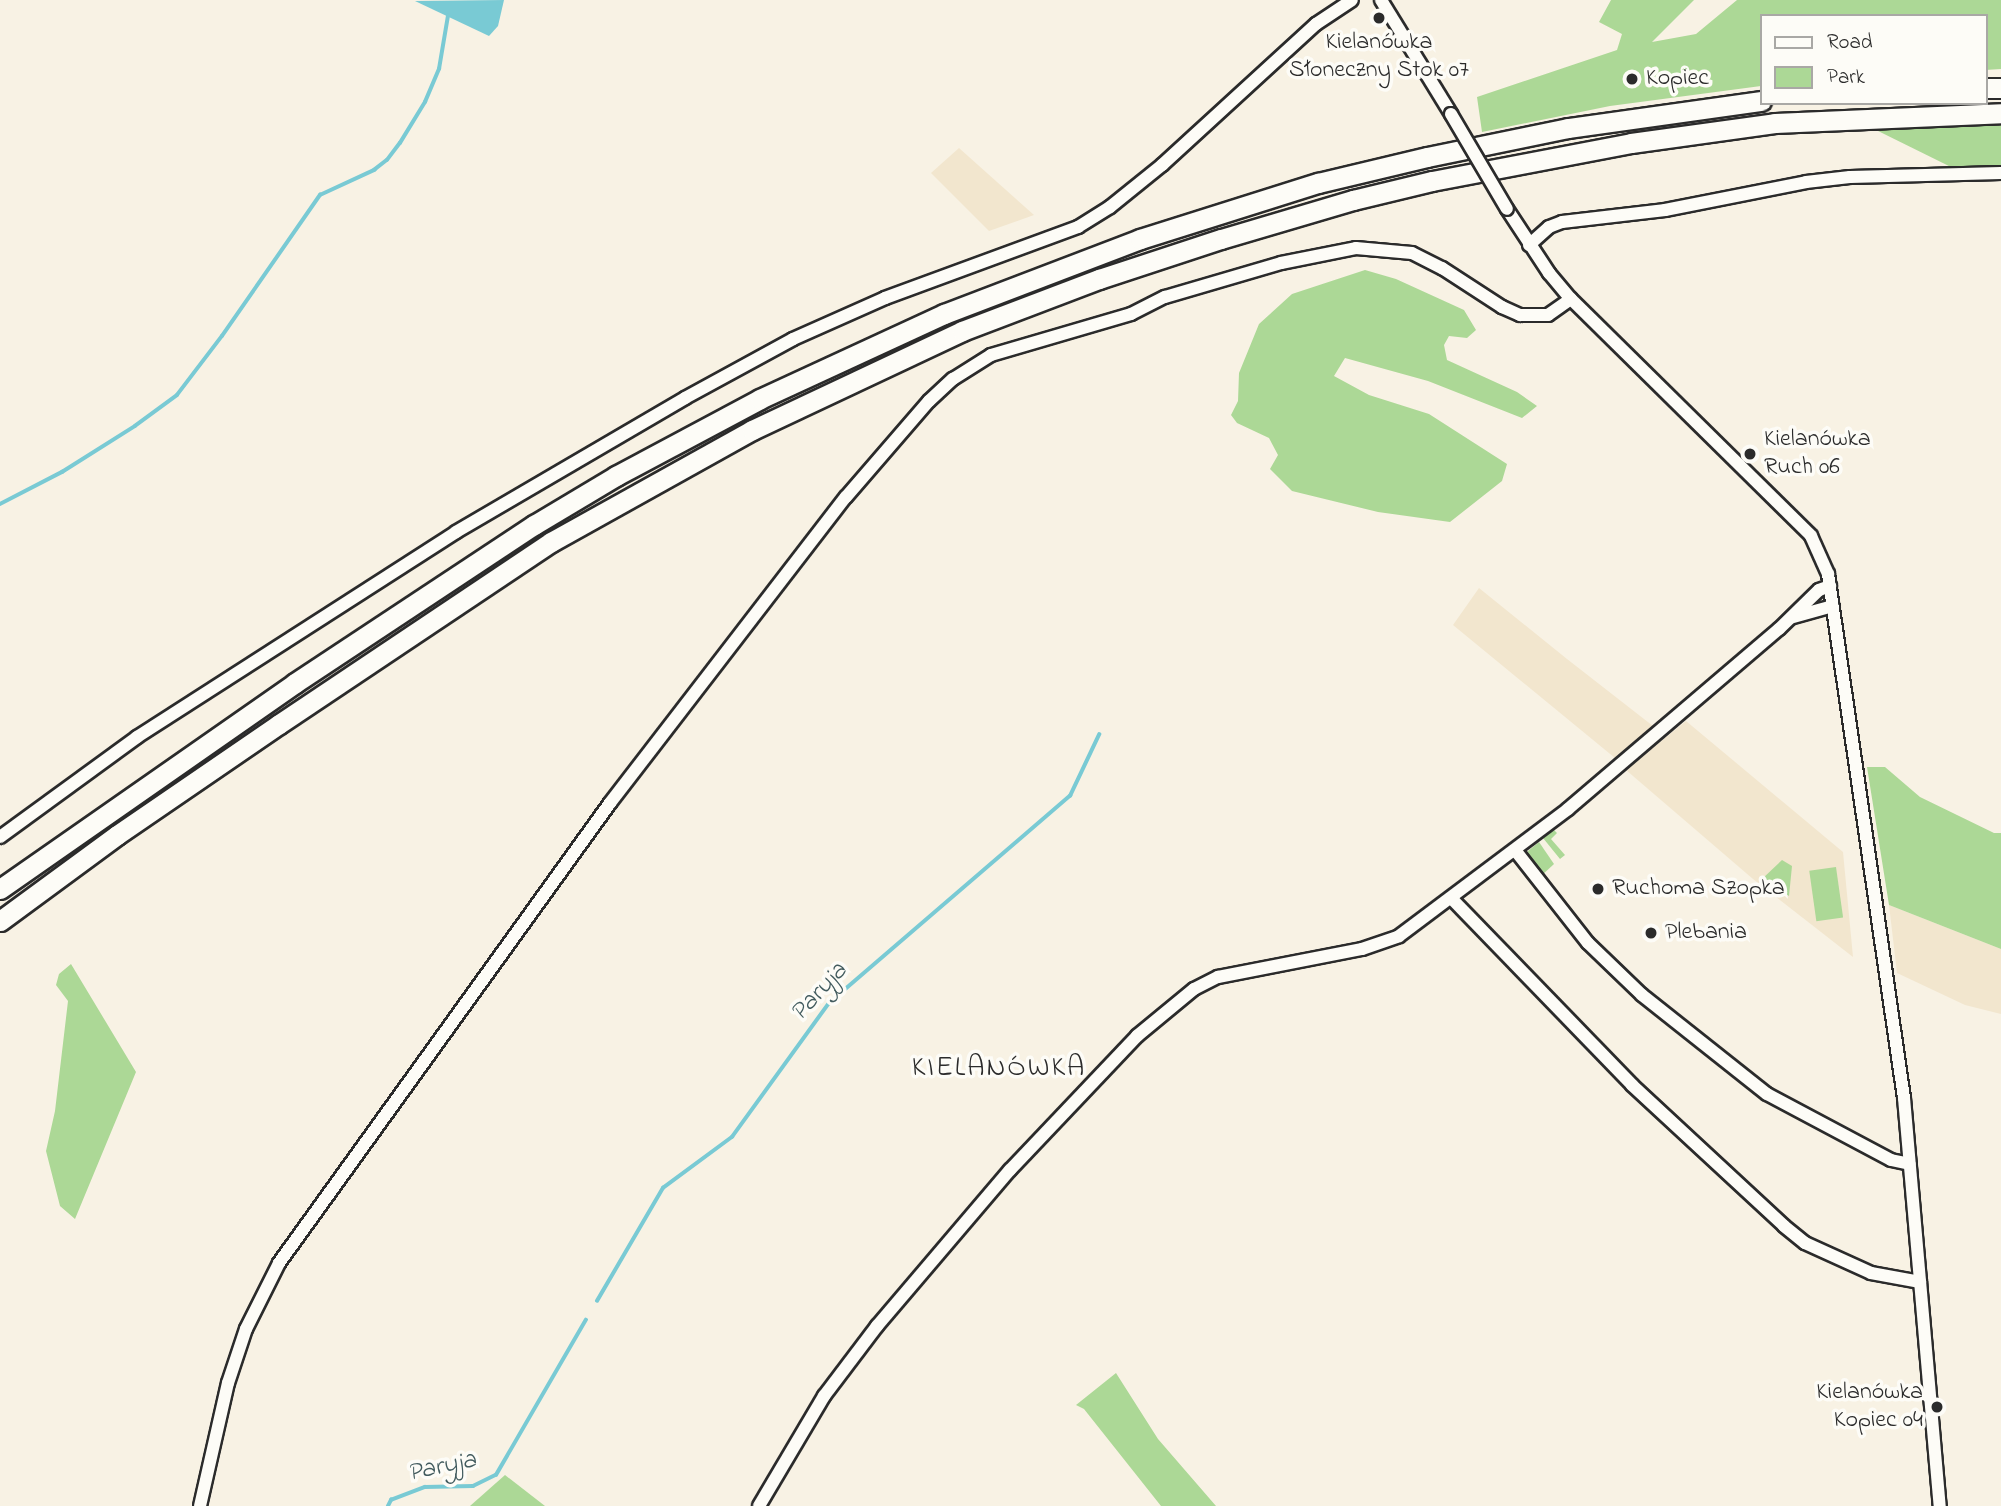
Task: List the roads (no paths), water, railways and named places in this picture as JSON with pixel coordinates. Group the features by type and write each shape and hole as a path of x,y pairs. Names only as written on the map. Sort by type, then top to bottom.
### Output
{"highway":[{"path":"0,890 295,683 534,525 616,476 760,399 944,314 1140,239 1318,183 1568,128 1759,100"},
{"path":"0,921 181,791 551,542 752,430 961,331 1099,279 1197,246 1353,200 1432,181 1631,143 1775,123 2001,113"}],"street":[{"path":"0,837 137,737 456,532 685,398 793,339 885,298 1078,227 1110,207 1162,164 1316,24 1352,0"},
{"path":"1381,0 1529,245 1571,299 1796,519 1819,550 1830,586 1896,1033 1940,1506"},
{"path":"1529,245 1549,227 1562,222 1665,210 1806,182 1850,177 2001,173"},
{"path":"200,1506 228,1384 246,1329 279,1263 610,803 846,497 929,401 953,379 991,355 1131,314 1165,297 1281,263 1356,248 1412,253 1443,268 1502,307 1520,315 1548,315 1571,299"},
{"path":"760,1506 824,1396 877,1326 1010,1170 1137,1036 1207,982 1244,971 1362,949 1399,936 1568,809 1792,617 1819,590 1830,586"},
{"path":"1792,617 1833,606"},
{"path":"1514,850 1588,943 1652,1003 1768,1094 1891,1160 1910,1164"},
{"path":"1451,898 1632,1085 1784,1226 1805,1243 1871,1273 1920,1282"}],"water":[{"path":"504,0 498,26 489,36 415,1"}],"waterway":[{"path":"0,504 62,472 135,426 177,395 222,336 320,195 374,170 387,160 400,143 425,102 439,69 448,16"},
{"name":"Paryja","path":"597,1301 663,1188 732,1137 829,1003 1070,796 1099,735"},
{"name":"Paryja","path":"388,1506 391,1500 425,1487 473,1486 496,1475 586,1320"}],"place":[{"name":"Kielanówka Słoneczny Stok 07","path":"1379,18"},
{"name":"Kopiec","path":"1632,79"},
{"name":"Kielanówka Ruch 06","path":"1750,454"},
{"name":"Ruchoma Szopka","path":"1598,889"},
{"name":"Plebania","path":"1651,933"},
{"name":"Kielanówka Kopiec 04","path":"1937,1407"}],"district":[{"name":"KIELANÓWKA","path":"999,1069"}]}
